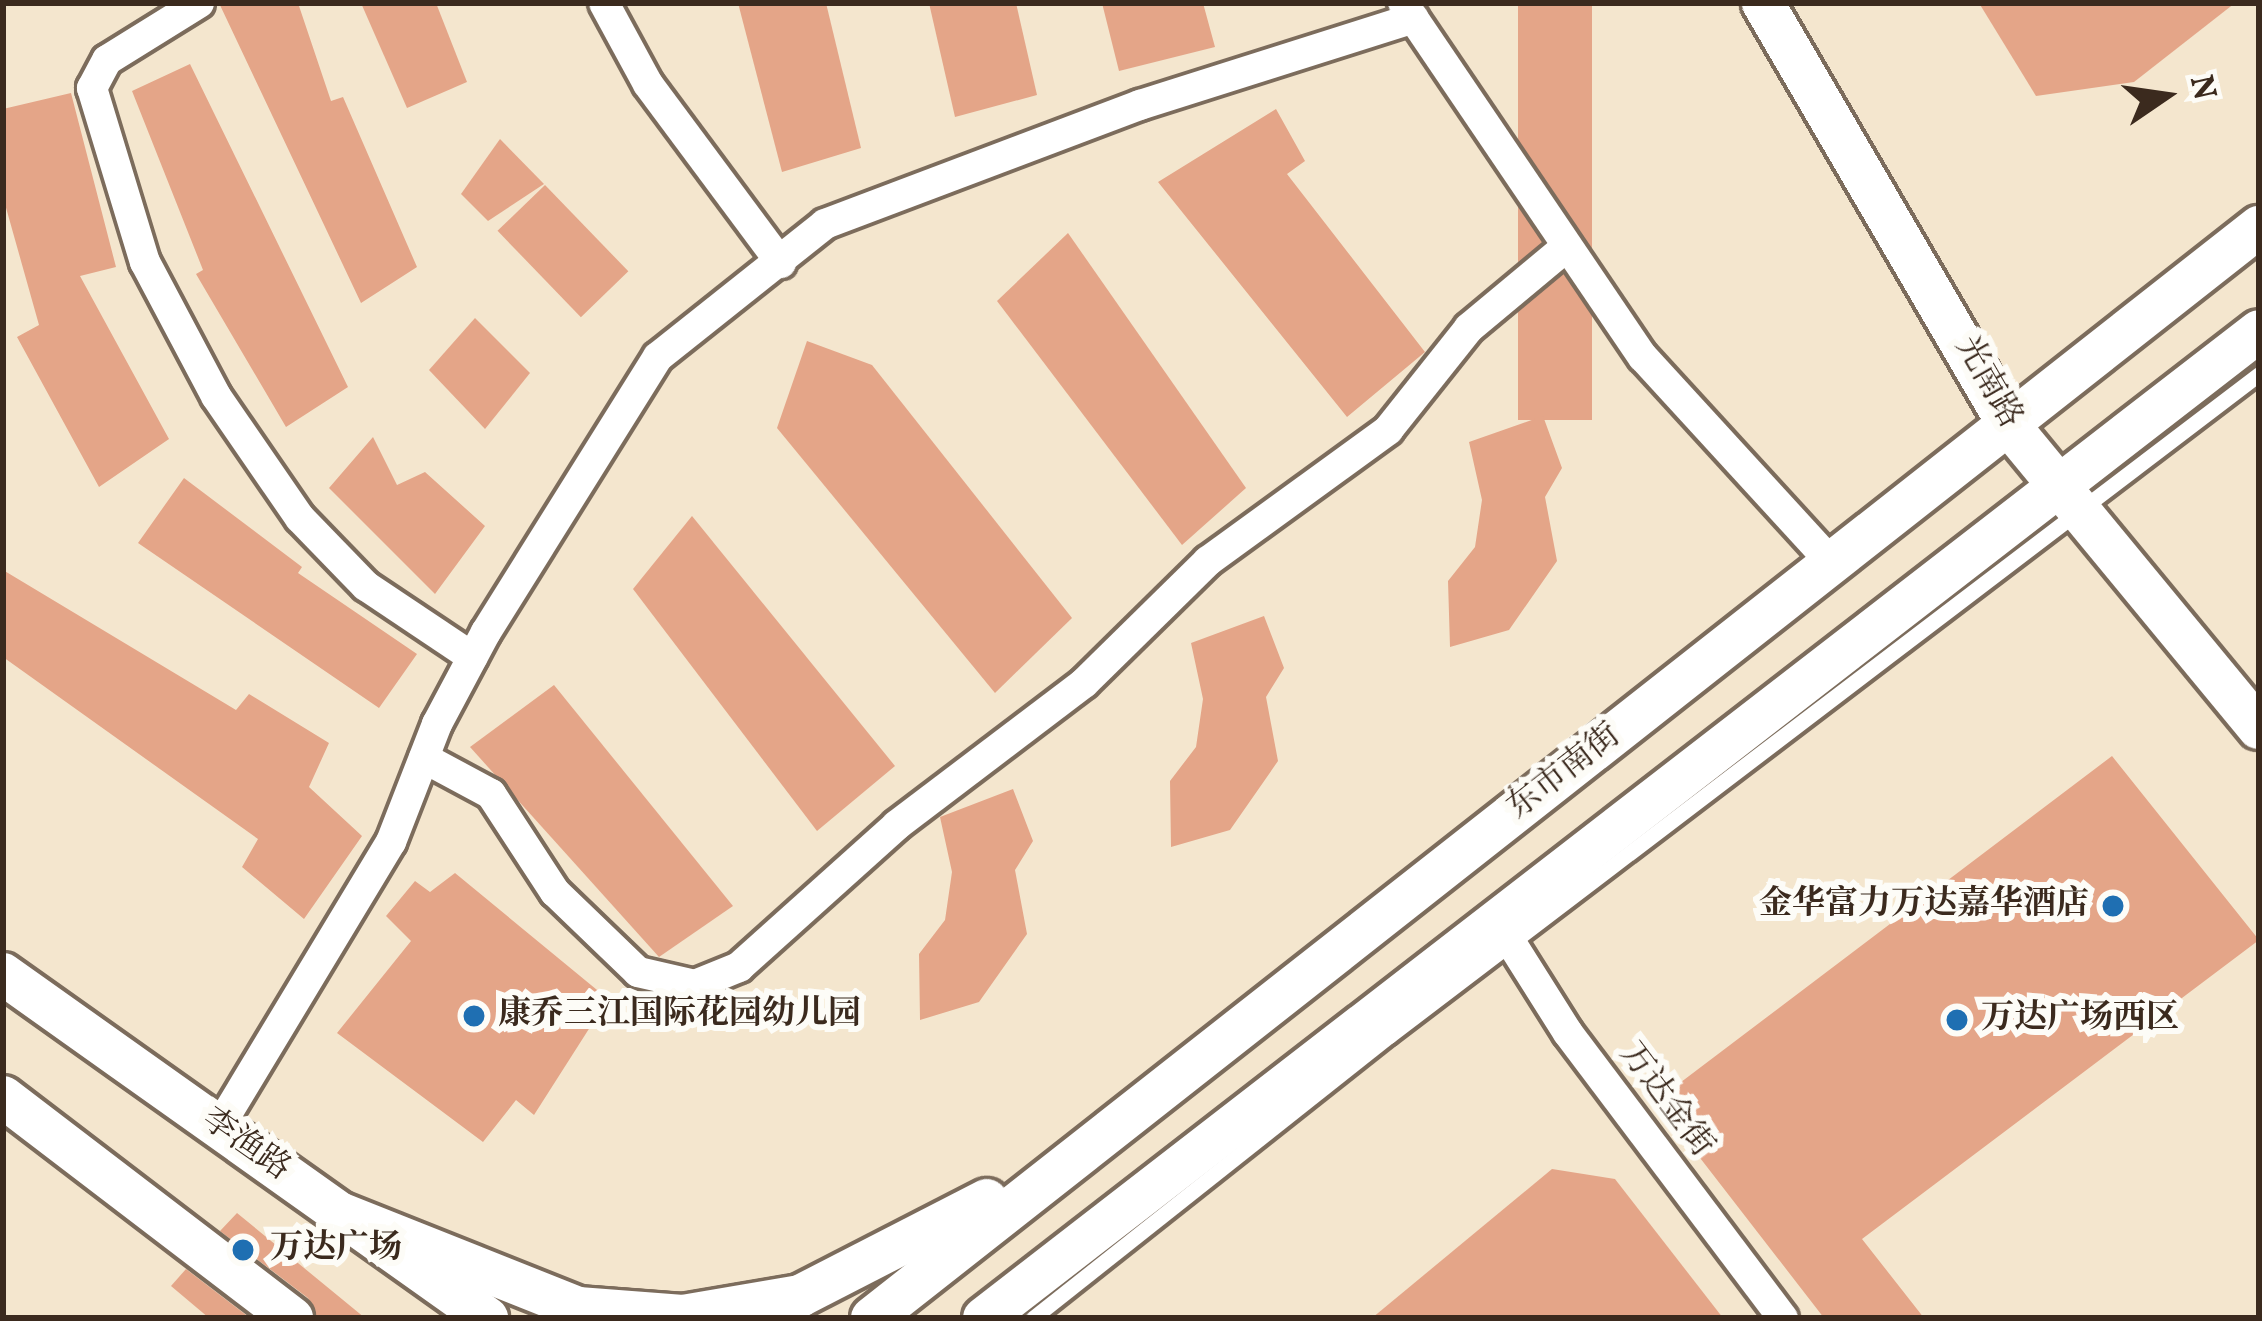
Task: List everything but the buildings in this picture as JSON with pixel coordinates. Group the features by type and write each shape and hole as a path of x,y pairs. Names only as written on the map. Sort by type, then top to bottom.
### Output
{"main road":[{"name":"光南路","path":"1762,3 2008,424 2067,503 2259,728"},
{"name":"东市南街","path":"872,1318 2259,227"},
{"path":"984,1318 1504,933 2067,503 2259,331"},
{"name":"李渔路","path":"3,974 487,1318"},
{"path":"3,1097 292,1318"},
{"path":"342,1214 578,1308 683,1316 800,1296 911,1244 1113,1128"}],"street":[{"path":"199,3 107,60 92,88 145,262 216,396 300,518 366,586 472,657"},
{"path":"604,3 648,84 781,263"},
{"path":"219,1127 392,842 424,758 472,657 658,358 826,224 913,185 1409,10 1564,248 1643,357 1832,562"},
{"path":"424,758 491,794 555,892 638,972 694,985 739,967 896,825 1084,683 1208,561 1388,430 1469,328 1564,248"},
{"name":"万达金街","path":"1504,933 1568,1033 1784,1318"}],"lane":[{"path":"2067,503 2259,374"},
{"path":"1033,1318 1504,933"}],"place":[{"name":"金华富力万达嘉华酒店","path":"2113,906"},
{"name":"康乔三江国际花园幼儿园","path":"474,1016"},
{"name":"万达广场西区","path":"1957,1020"},
{"name":"万达广场","path":"243,1250"}]}
